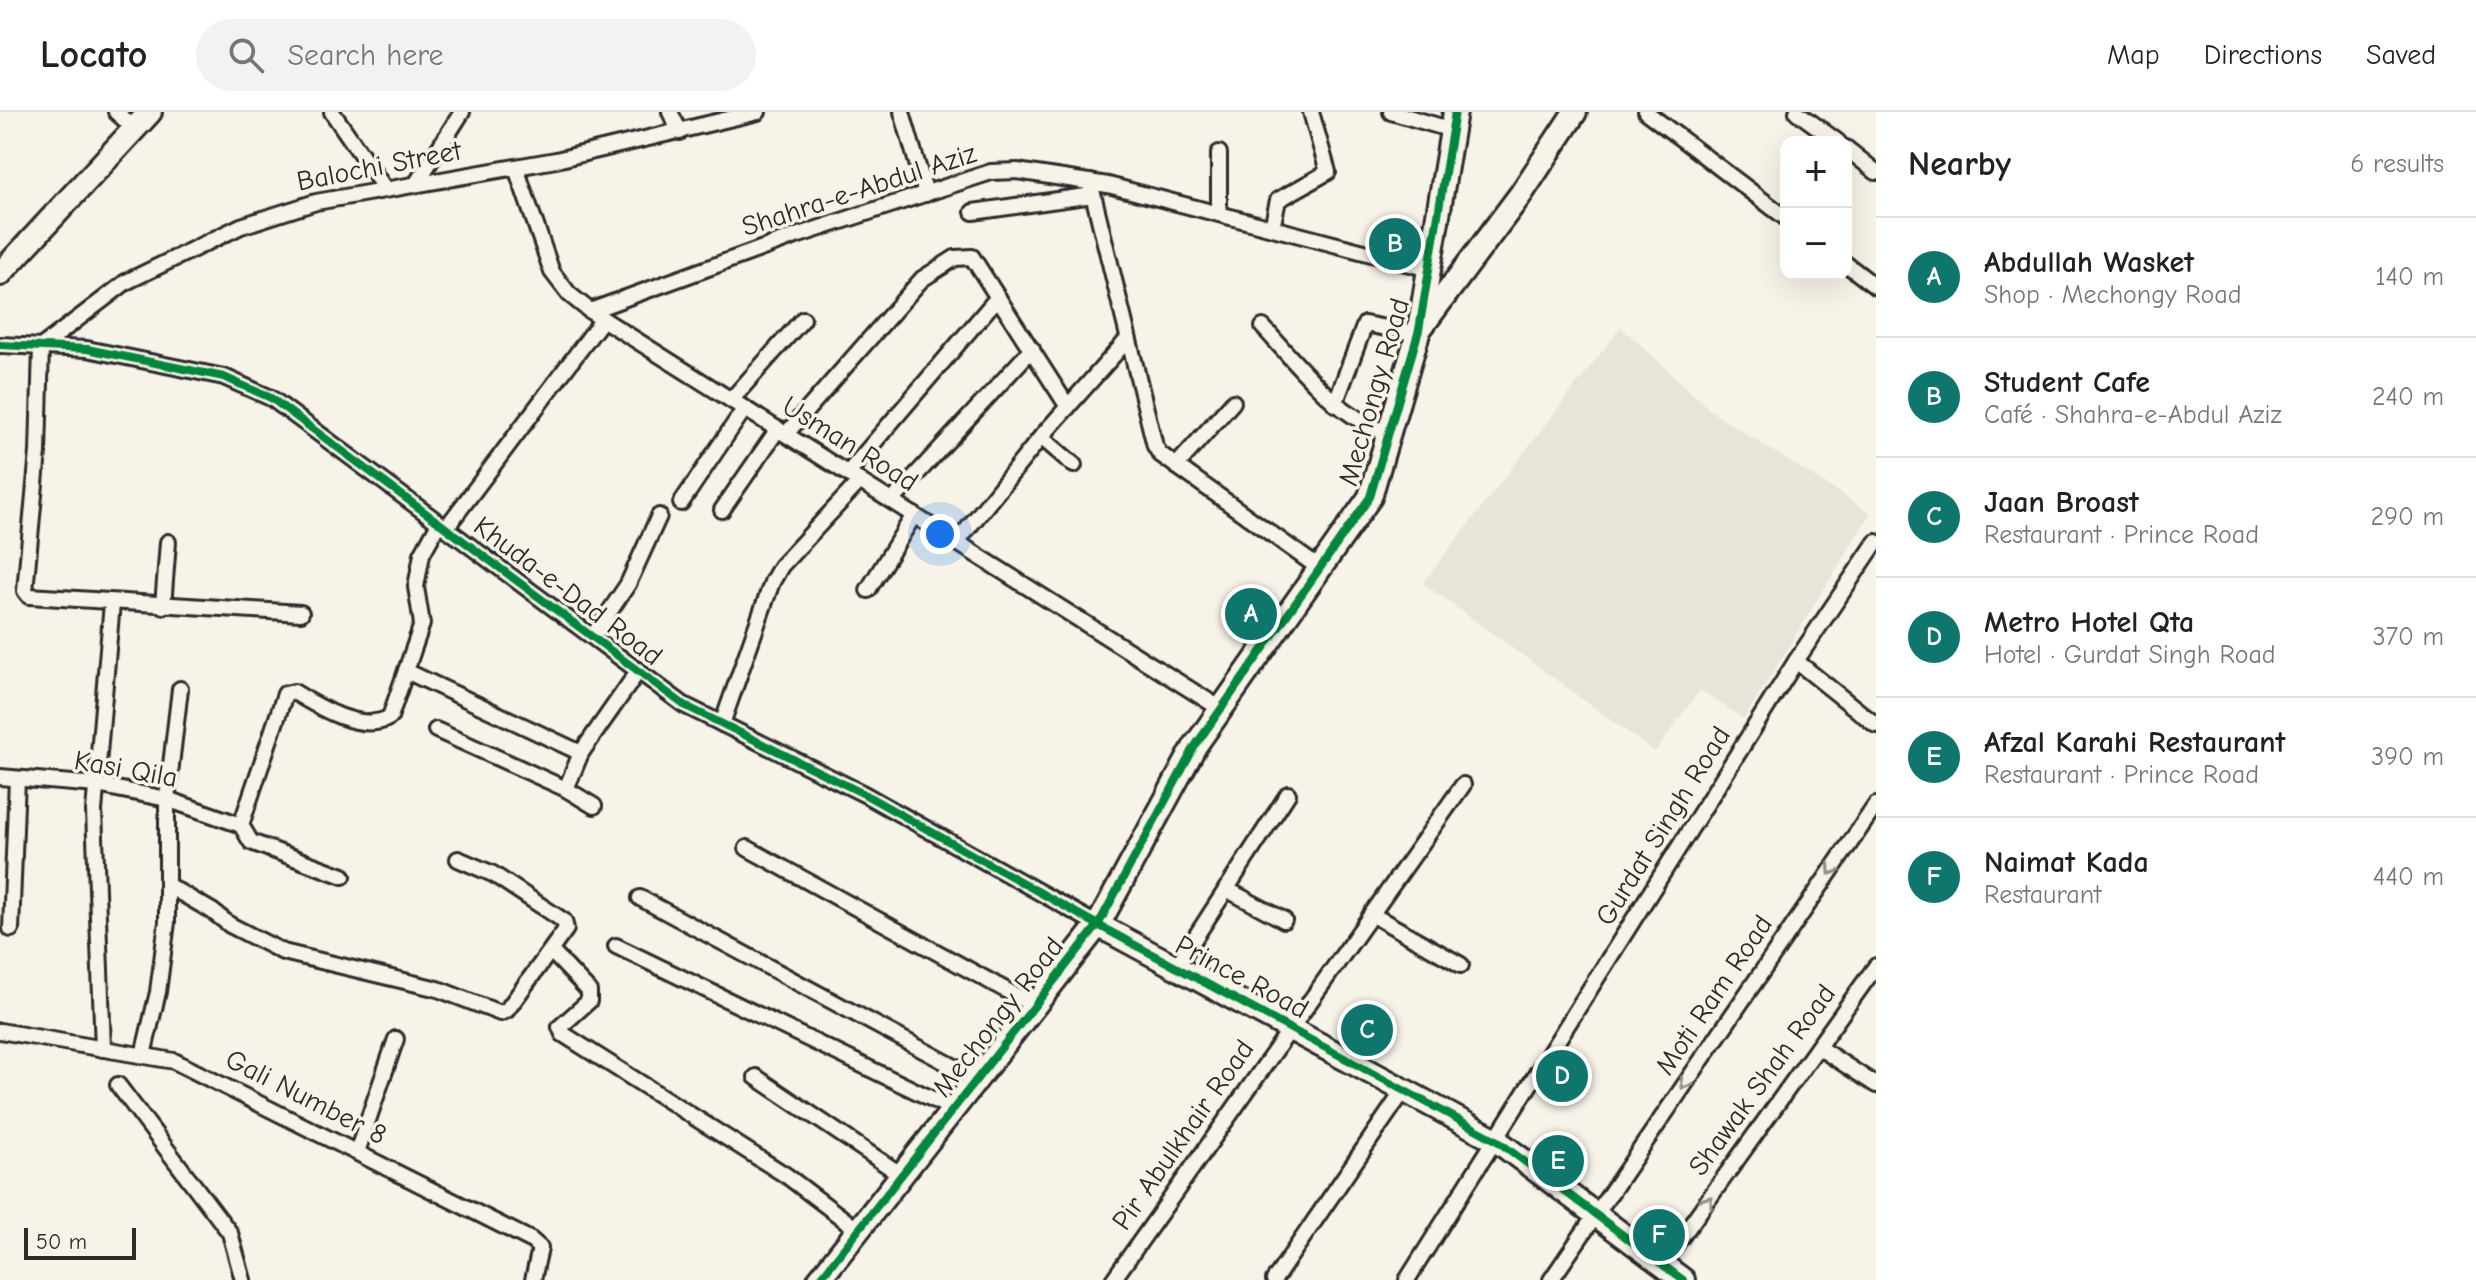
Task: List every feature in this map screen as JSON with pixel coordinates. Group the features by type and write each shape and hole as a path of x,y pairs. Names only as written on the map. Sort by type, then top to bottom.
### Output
{"street":[{"path":"0,274 142,120 116,112"},
{"path":"332,112 385,189"},
{"path":"416,184 462,112"},
{"path":"670,112 680,132"},
{"name":"Balochi Street","path":"41,347 126,282 241,226 316,202 516,168 758,112"},
{"path":"902,112 926,194"},
{"path":"1272,228 1278,200 1328,172 1311,112"},
{"path":"1391,112 1454,121"},
{"path":"1335,404 1365,324 1418,332 1521,194 1575,112"},
{"path":"1646,112 1780,213"},
{"path":"1797,112 1830,136"},
{"name":"Mechongy Road","path":"819,1280 1098,925 1173,784 1221,709 1370,497 1418,332 1454,121"},
{"path":"1219,153 1219,213"},
{"path":"1852,153 1876,172"},
{"name":"Usman Road","path":"516,168 552,272 569,294 597,315 1221,709"},
{"name":"Shahra-e-Abdul Aziz","path":"597,315 796,236 991,172 1017,171 1091,189 1219,213 1429,269"},
{"path":"973,212 1091,189 1155,446 1176,466 1319,568"},
{"path":"722,510 782,432 922,279 955,258 972,257 1068,407"},
{"path":"1852,269 1876,287"},
{"path":"722,724 772,582 781,566 998,297"},
{"path":"343,876 251,842 241,825 285,694 294,692 312,703 367,724 381,723 390,717 422,624 416,587 422,554 597,315"},
{"path":"731,400 803,319"},
{"path":"1263,327 1335,404 1356,420 1388,433"},
{"path":"957,542 1041,437 1127,340"},
{"name":"Khuda-e-Dad Road","path":"0,345 87,349 224,377 271,398 684,705 864,794 1098,925"},
{"path":"41,347 38,452 25,591 34,599 301,613"},
{"path":"892,501 1032,349"},
{"path":"1176,466 1233,402"},
{"path":"681,503 745,408"},
{"path":"1041,437 1074,465"},
{"path":"868,590 914,515"},
{"path":"593,636 628,584 659,516"},
{"path":"163,606 168,542"},
{"name":"Gurdat Singh Road","path":"1407,1280 1796,661 1876,542"},
{"path":"103,1049 94,811 112,603"},
{"path":"1796,661 1876,725"},
{"path":"566,789 581,753 639,670"},
{"path":"406,671 581,753"},
{"path":"143,1055 158,992 167,922 167,799 180,689"},
{"path":"436,730 566,789 594,806"},
{"name":"Kasi Qila","path":"0,777 97,785 167,799 241,825"},
{"path":"11,929 17,779"},
{"name":"Pir Abulkhair Road","path":"1113,1280 1463,785"},
{"path":"1176,967 1288,794"},
{"name":"Moti Ram Road","path":"1551,1280 1876,805"},
{"path":"747,848 1033,1005"},
{"path":"167,885 230,925 283,952 438,989 500,1013 507,1010 552,952 566,929 564,921 493,874 458,859"},
{"path":"1226,889 1284,920"},
{"path":"640,898 977,1079"},
{"path":"1371,914 1461,965"},
{"name":"Prince Road","path":"1098,925 1496,1140 1683,1280"},
{"path":"616,946 953,1109"},
{"path":"552,952 589,991 589,1001 560,1027 563,1034 787,1176 858,1230"},
{"name":"Shawak Shah Road","path":"1662,1264 1876,966"},
{"name":"Gali Number 8","path":"0,1031 174,1061 531,1240 540,1248 533,1280"},
{"path":"357,1152 396,1039"},
{"path":"1818,1047 1876,1085"},
{"path":"756,1077 900,1174"},
{"path":"118,1085 230,1233 243,1280"},
{"path":"1274,1280 1404,1090"}],"shaded area":[{"path":"1621,327 1716,415 1871,513 1744,719 1700,690 1655,752 1423,583"}],"cycle path":[{"path":"819,1280 1098,925 1195,746 1370,497 1419,330 1455,112"},
{"path":"0,345 87,349 224,377 271,398 684,705 864,794 1098,925 1496,1140 1683,1280"}],"place":[{"name":"Student Cafe","path":"1395,244"},
{"name":"Abdullah Wasket","path":"1251,614"},
{"name":"Jaan Broast","path":"1367,1030"},
{"name":"Metro Hotel Qta","path":"1562,1076"},
{"name":"Afzal Karahi Restaurant","path":"1558,1161"},
{"name":"Naimat Kada","path":"1659,1235"}]}
